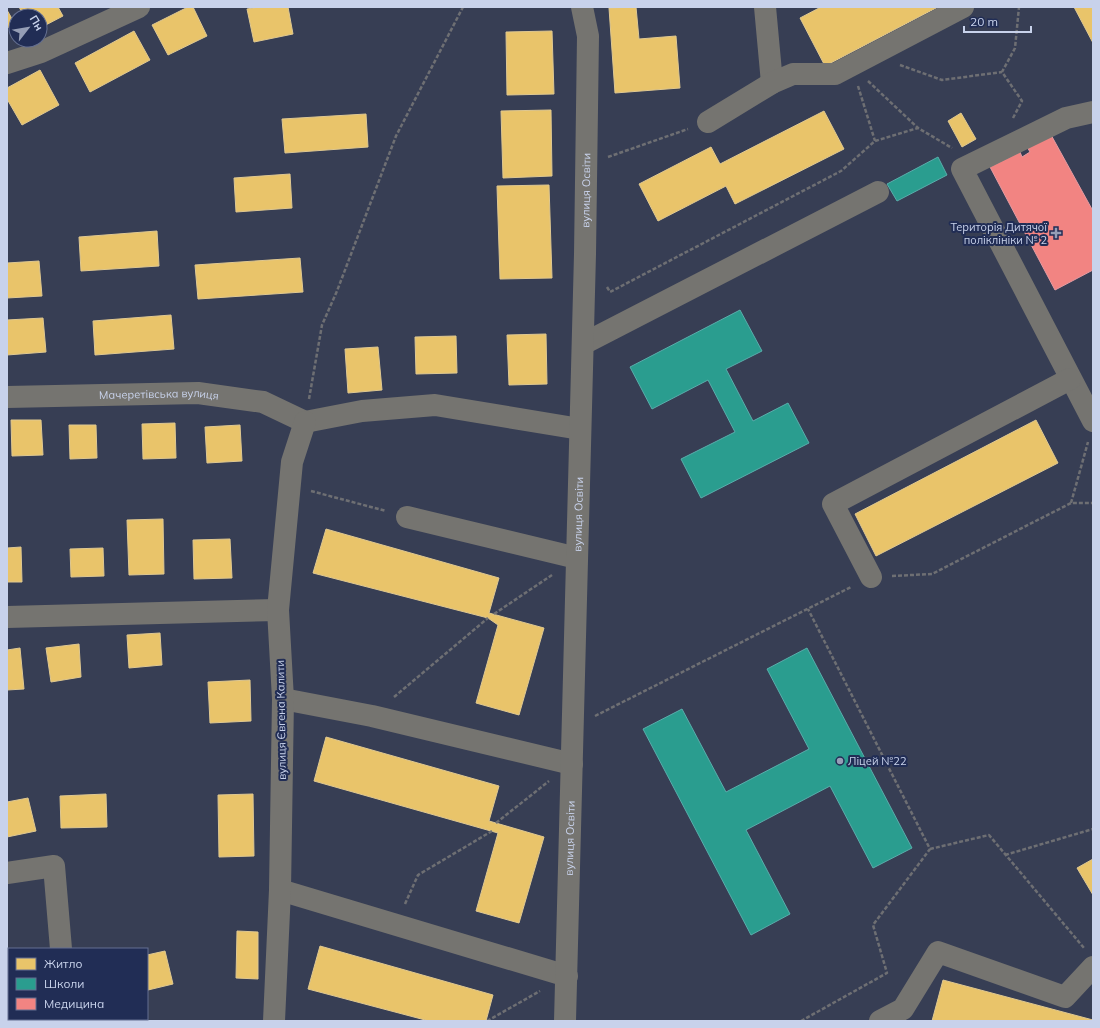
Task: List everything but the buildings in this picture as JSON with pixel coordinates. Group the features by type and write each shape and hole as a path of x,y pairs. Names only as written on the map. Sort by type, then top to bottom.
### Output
{"street":[{"path":"7,64 41,52 140,7"},
{"name":"вулиця Освіти","path":"565,1021 583,344 588,36 582,7"},
{"path":"766,7 772,83"},
{"path":"708,122 772,83 793,74 835,74 874,55 963,7"},
{"path":"1091,429 1070,379 962,169 1066,118 1093,112"},
{"path":"583,344 878,192"},
{"path":"871,577 833,504 1070,379"},
{"name":"Мачеретівська вулиця","path":"7,398 198,393 263,402 305,422"},
{"path":"305,422 362,411 435,405 580,429"},
{"name":"вулиця Євгена Калити","path":"274,1021 280,890 283,699 278,610 292,462 305,422"},
{"path":"407,517 577,558"},
{"path":"7,616 278,610"},
{"path":"283,699 372,716 572,764"},
{"path":"7,873 54,866 61,948"},
{"path":"280,890 567,976"},
{"path":"880,1021 906,1015 938,952 1065,997 1091,960"}],"path":[{"path":"305,422 322,325 337,291 396,136 463,7"},
{"path":"1002,72 1015,48 1018,7"},
{"path":"874,55 942,80 1002,72"},
{"path":"852,65 918,128 952,148 962,169"},
{"path":"852,65 875,141"},
{"path":"1002,72 1022,101 1010,123"},
{"path":"586,164 708,122"},
{"path":"605,282 610,292 841,171 875,141 918,128"},
{"path":"1071,503 1091,429"},
{"path":"290,486 407,517"},
{"path":"573,726 871,577 932,574 1071,503 1093,503"},
{"path":"494,614 577,558"},
{"path":"808,609 930,849"},
{"path":"372,716 488,618"},
{"path":"496,823 572,764"},
{"path":"1005,855 1093,829"},
{"path":"396,925 418,875 492,831"},
{"path":"801,1021 887,974 873,925 930,849 989,835 1091,960"},
{"path":"487,1021 567,976"}],"place":[{"name":"Територія Дитячої поліклініки № 2","path":"1056,233"},
{"name":"Ліцей №22","path":"840,761"}]}
